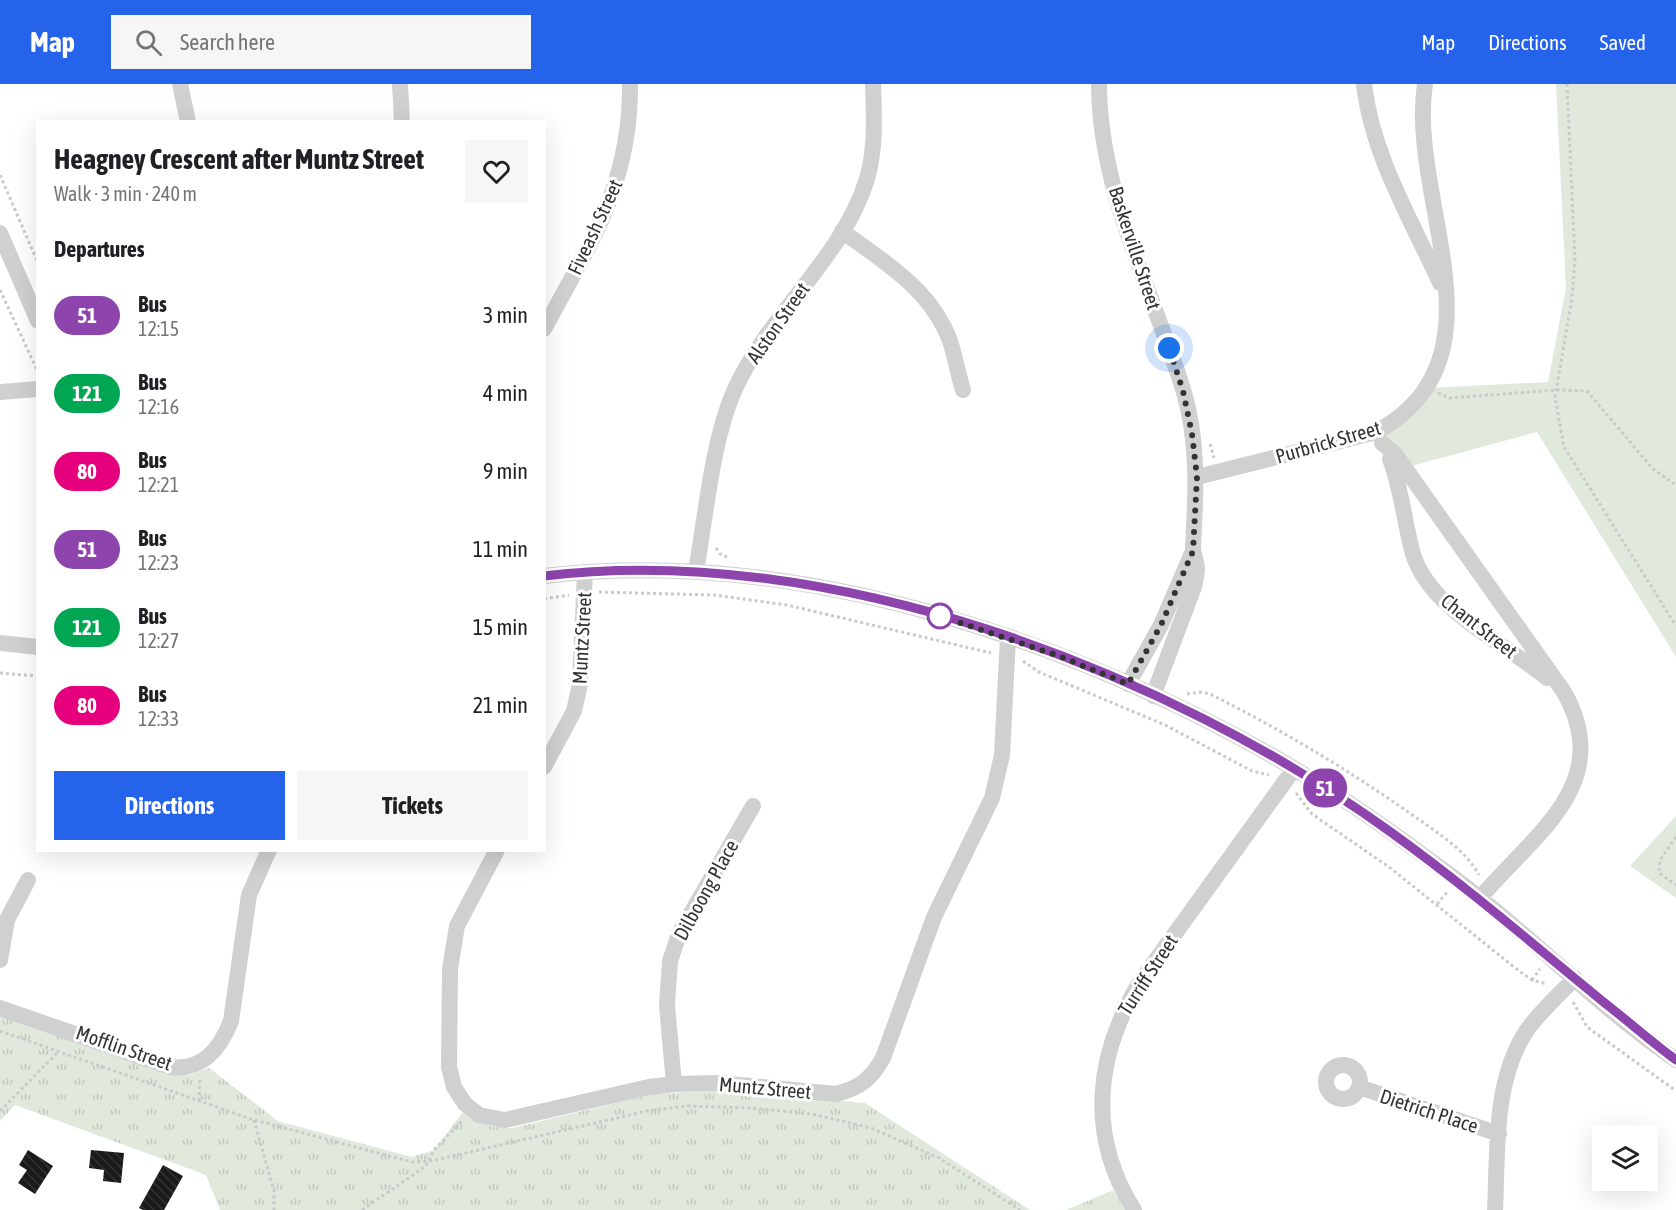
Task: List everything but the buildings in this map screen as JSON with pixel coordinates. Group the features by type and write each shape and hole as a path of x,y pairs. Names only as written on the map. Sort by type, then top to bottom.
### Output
{"street":[{"path":"180,84 188,120"},
{"path":"400,84 402,120"},
{"name":"Fiveash Street","path":"546,324 615,192 625,154 630,115 630,84"},
{"name":"Alston Street","path":"696,571 719,441 735,389 751,358 842,231 857,206 869,168 874,131 873,84"},
{"name":"Baskerville Street","path":"1099,84 1105,146 1117,198 1183,391 1192,434 1197,477 1193,551 1197,569 1194,587 1153,696"},
{"name":"Purbrick Street","path":"1364,84 1370,121 1381,156 1448,300"},
{"name":"Purbrick Street","path":"1197,477 1379,438 1428,388 1445,344 1448,300 1423,146 1421,109 1425,84"},
{"path":"842,231 920,292 937,314 950,340 963,390"},
{"path":"0,233 36,316"},
{"path":"0,392 36,389"},
{"name":"Chant Street","path":"1379,438 1399,481 1414,555 1426,580 1452,609 1564,692"},
{"name":"Chant Street","path":"1379,438 1395,454 1564,692 1575,712 1581,735 1581,759 1576,782 1565,803 1485,892"},
{"name":"Baskerville Street","path":"1128,684 1161,625 1193,551"},
{"path":"546,576 585,572 696,571 762,578 839,591 924,612 1008,638 1128,684 1218,727 1294,769 1485,892 1575,978 1676,1060"},
{"name":"Muntz Street","path":"546,764 574,711 580,684 585,572"},
{"name":"Muntz Street","path":"471,1109 479,1115 505,1120 649,1087 674,1084 719,1083 836,1094 853,1090 873,1074 883,1058 934,916 992,798 1000,770 1008,638"},
{"path":"0,643 34,646"},
{"name":"Turriff Street","path":"1134,1210 1115,1172 1105,1137 1102,1101 1109,1045 1121,1012 1140,982 1294,769"},
{"name":"Dilboong Place","path":"674,1084 667,1005 670,961 680,934 753,806"},
{"name":"Mofflin Street","path":"0,1008 170,1067 196,1065 212,1055 224,1040 231,1021 249,895 268,852"},
{"path":"471,1109 454,1087 449,1067 450,969 457,926 496,852"},
{"path":"0,960 7,921 28,880"},
{"path":"1495,1210 1503,1092 1511,1061 1525,1033 1575,978"},
{"name":"Dietrich Place","path":"1359,1087 1499,1134"}],"path":[{"path":"1567,84 1575,260 1572,298 1556,390 1557,416 1564,447 1676,626"},
{"path":"0,175 36,258"},
{"path":"0,290 36,368"},
{"path":"1428,388 1449,398 1556,390 1587,391 1653,469 1676,485"},
{"path":"1209,442 1216,472"},
{"path":"714,541 720,554 735,560"},
{"path":"546,599 585,592 714,595 816,610 906,631 972,650 1007,655 1025,662 1039,672 1165,725 1252,771 1270,775 1294,789 1301,803 1312,814 1389,867 1532,980 1552,984 1572,999 1587,1027 1676,1091"},
{"path":"906,631 915,628"},
{"path":"0,673 36,676"},
{"path":"1182,692 1210,694 1300,742 1351,774 1459,849 1473,863 1485,892"},
{"path":"1676,837 1660,860 1659,873 1676,885"},
{"path":"0,1110 59,1051"},
{"path":"196,1065 201,1083 199,1101"},
{"path":"362,1210 426,1166 434,1150 457,1128 471,1109"},
{"path":"254,1120 272,1184 274,1210"}],"green space":[{"path":"1556,84 1676,84 1676,657 1537,432 1404,468 1376,432 1428,388 1548,382 1566,288"},
{"path":"1676,816 1676,898 1630,866"},
{"path":"0,1016 173,1075 189,1075 209,1068 278,1121 412,1157 434,1150 462,1113 490,1126 512,1128 653,1094 729,1091 865,1103 1030,1210 220,1210 206,1175 15,1105 0,1121"},
{"path":"1113,1190 1124,1210 1066,1210"}],"bus line":[{"name":"51","path":"546,576 641,569 696,571 762,578 839,591 924,612 1008,638 1128,684 1218,727 1314,780 1389,830 1469,889 1676,1060"}],"route":[{"path":"940,616 938,616 1059,656 1128,684 1149,651 1193,551 1197,477 1192,434 1183,391 1169,348"}]}
